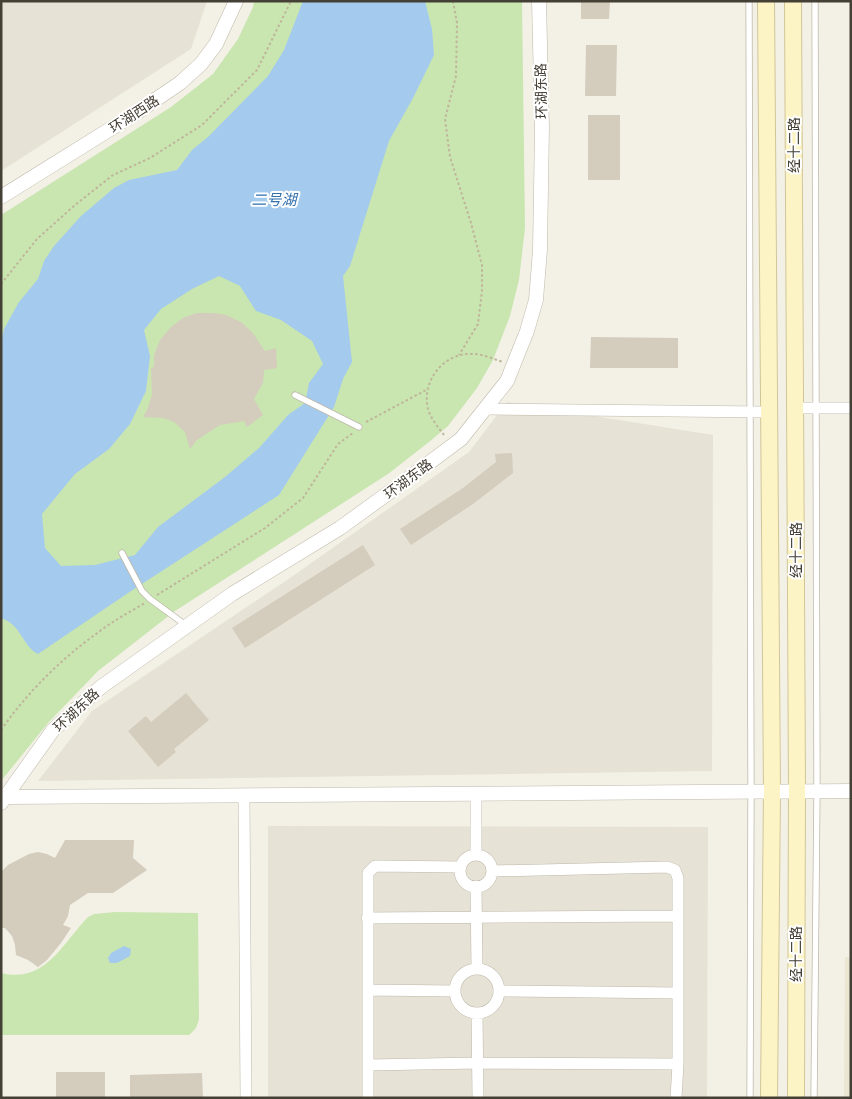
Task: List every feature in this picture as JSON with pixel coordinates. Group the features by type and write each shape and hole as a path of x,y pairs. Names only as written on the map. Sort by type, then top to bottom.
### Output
{"main road":[{"path":"766,1 772,791 769,1098"},
{"name":"经十二路","path":"794,1 797,791 796,1098"}],"street":[{"name":"环湖西路","path":"1,198 180,83 201,64 216,44 236,1"},
{"name":"环湖东路","path":"3,800 53,730 101,687 232,594 340,528 461,439 506,381 527,331 536,300 540,250 542,128 539,1"},
{"path":"795,408 851,408"},
{"path":"485,409 768,412"},
{"path":"3,800 244,795 851,791"},
{"path":"476,793 476,855"},
{"path":"244,795 246,1098"},
{"path":"476,855 489,862 492,871 491,876 485,883 476,886 463,880 461,868 467,858 476,855"},
{"path":"368,1098 368,873 375,866 461,868"},
{"path":"492,871 667,867 675,870 678,878 678,1064 676,1098"},
{"path":"476,886 477,969"},
{"path":"367,918 678,916"},
{"path":"477,969 493,975 500,991 493,1007 477,1013 461,1007 455,991 461,975 477,969"},
{"path":"368,990 455,991"},
{"path":"500,991 678,993"},
{"path":"477,1013 478,1098"},
{"path":"368,1065 478,1063 678,1064"}],"lane":[{"path":"749,1 752,791 750,1098"},
{"path":"814,1098 817,791 815,1"},
{"path":"295,395 359,427"},
{"path":"122,553 142,591 187,626"}],"path":[{"path":"1,284 36,239 75,205 113,175 150,158 202,125 257,70 291,1"},
{"path":"453,1 457,23 456,76 445,119 450,157 471,223 482,266 482,291 478,324 459,356"},
{"path":"452,445 434,422 428,410 426,396 436,371 446,361 472,354 513,365"},
{"path":"1,730 57,665 96,634 265,528 302,498 338,444 359,427 428,389"}],"shaded area":[{"path":"1,1 207,1 191,49 1,171"},
{"path":"507,402 713,435 712,771 38,781 92,711 290,578 469,452"},
{"path":"268,826 708,827 707,1098 268,1098"},
{"path":"845,957 851,957 851,1098 844,1098"}],"green space":[{"path":"254,1 522,1 525,228 519,280 510,316 493,360 477,388 448,426 388,474 175,611 98,671 48,723 1,781 1,215 171,107 213,74 238,39"},
{"path":"115,912 198,913 199,1018 197,1026 193,1031 189,1035 1,1035 1,973 16,975 30,973 51,959 88,917 94,914"}],"water":[{"name":"二号湖","path":"303,1 425,1 432,29 434,55 389,141 350,266 343,276 352,362 343,379 334,407 279,495 38,654 28,646 13,625 1,618 1,344 4,329 19,302 38,279 44,261 54,246 81,216 114,188 129,180 177,170 192,150 208,137 268,76 284,50","holes":["219,276 240,286 256,311 281,320 312,341 323,364 309,383 305,403 288,415 259,448 225,477 158,527 135,555 95,565 61,566 45,548 42,514 75,474 109,449 130,424 146,391 150,356 144,330 161,309 192,289"]},
{"path":"124,946 131,949 130,956 117,963 110,963 108,958 111,953"}],"building":[{"path":"581,1 610,1 609,19 581,19"},
{"path":"586,45 617,45 616,96 585,96"},
{"path":"588,115 620,115 620,180 588,180"},
{"path":"197,313 226,315 241,322 252,332 265,351 276,348 277,368 264,370 263,383 254,399 263,415 247,427 244,421 220,425 197,440 190,449 185,432 174,422 163,418 143,417 152,395 151,368 154,367 154,355 160,340 171,327 183,318"},
{"path":"591,337 678,338 678,368 590,368"},
{"path":"512,453 513,473 473,504 411,545 400,529 463,488 496,462 495,454"},
{"path":"363,545 375,565 245,648 232,628"},
{"path":"186,693 209,720 174,749 176,752 158,767 128,731 146,716 151,722"},
{"path":"65,840 134,840 133,858 147,870 113,893 88,893 70,905 68,916 63,925 71,928 47,960 38,967 16,955 12,936 5,928 1,928 1,872 8,865 29,854 38,852 55,858"},
{"path":"56,1072 105,1072 105,1098 56,1098"},
{"path":"202,1073 203,1098 130,1098 130,1075"}]}
